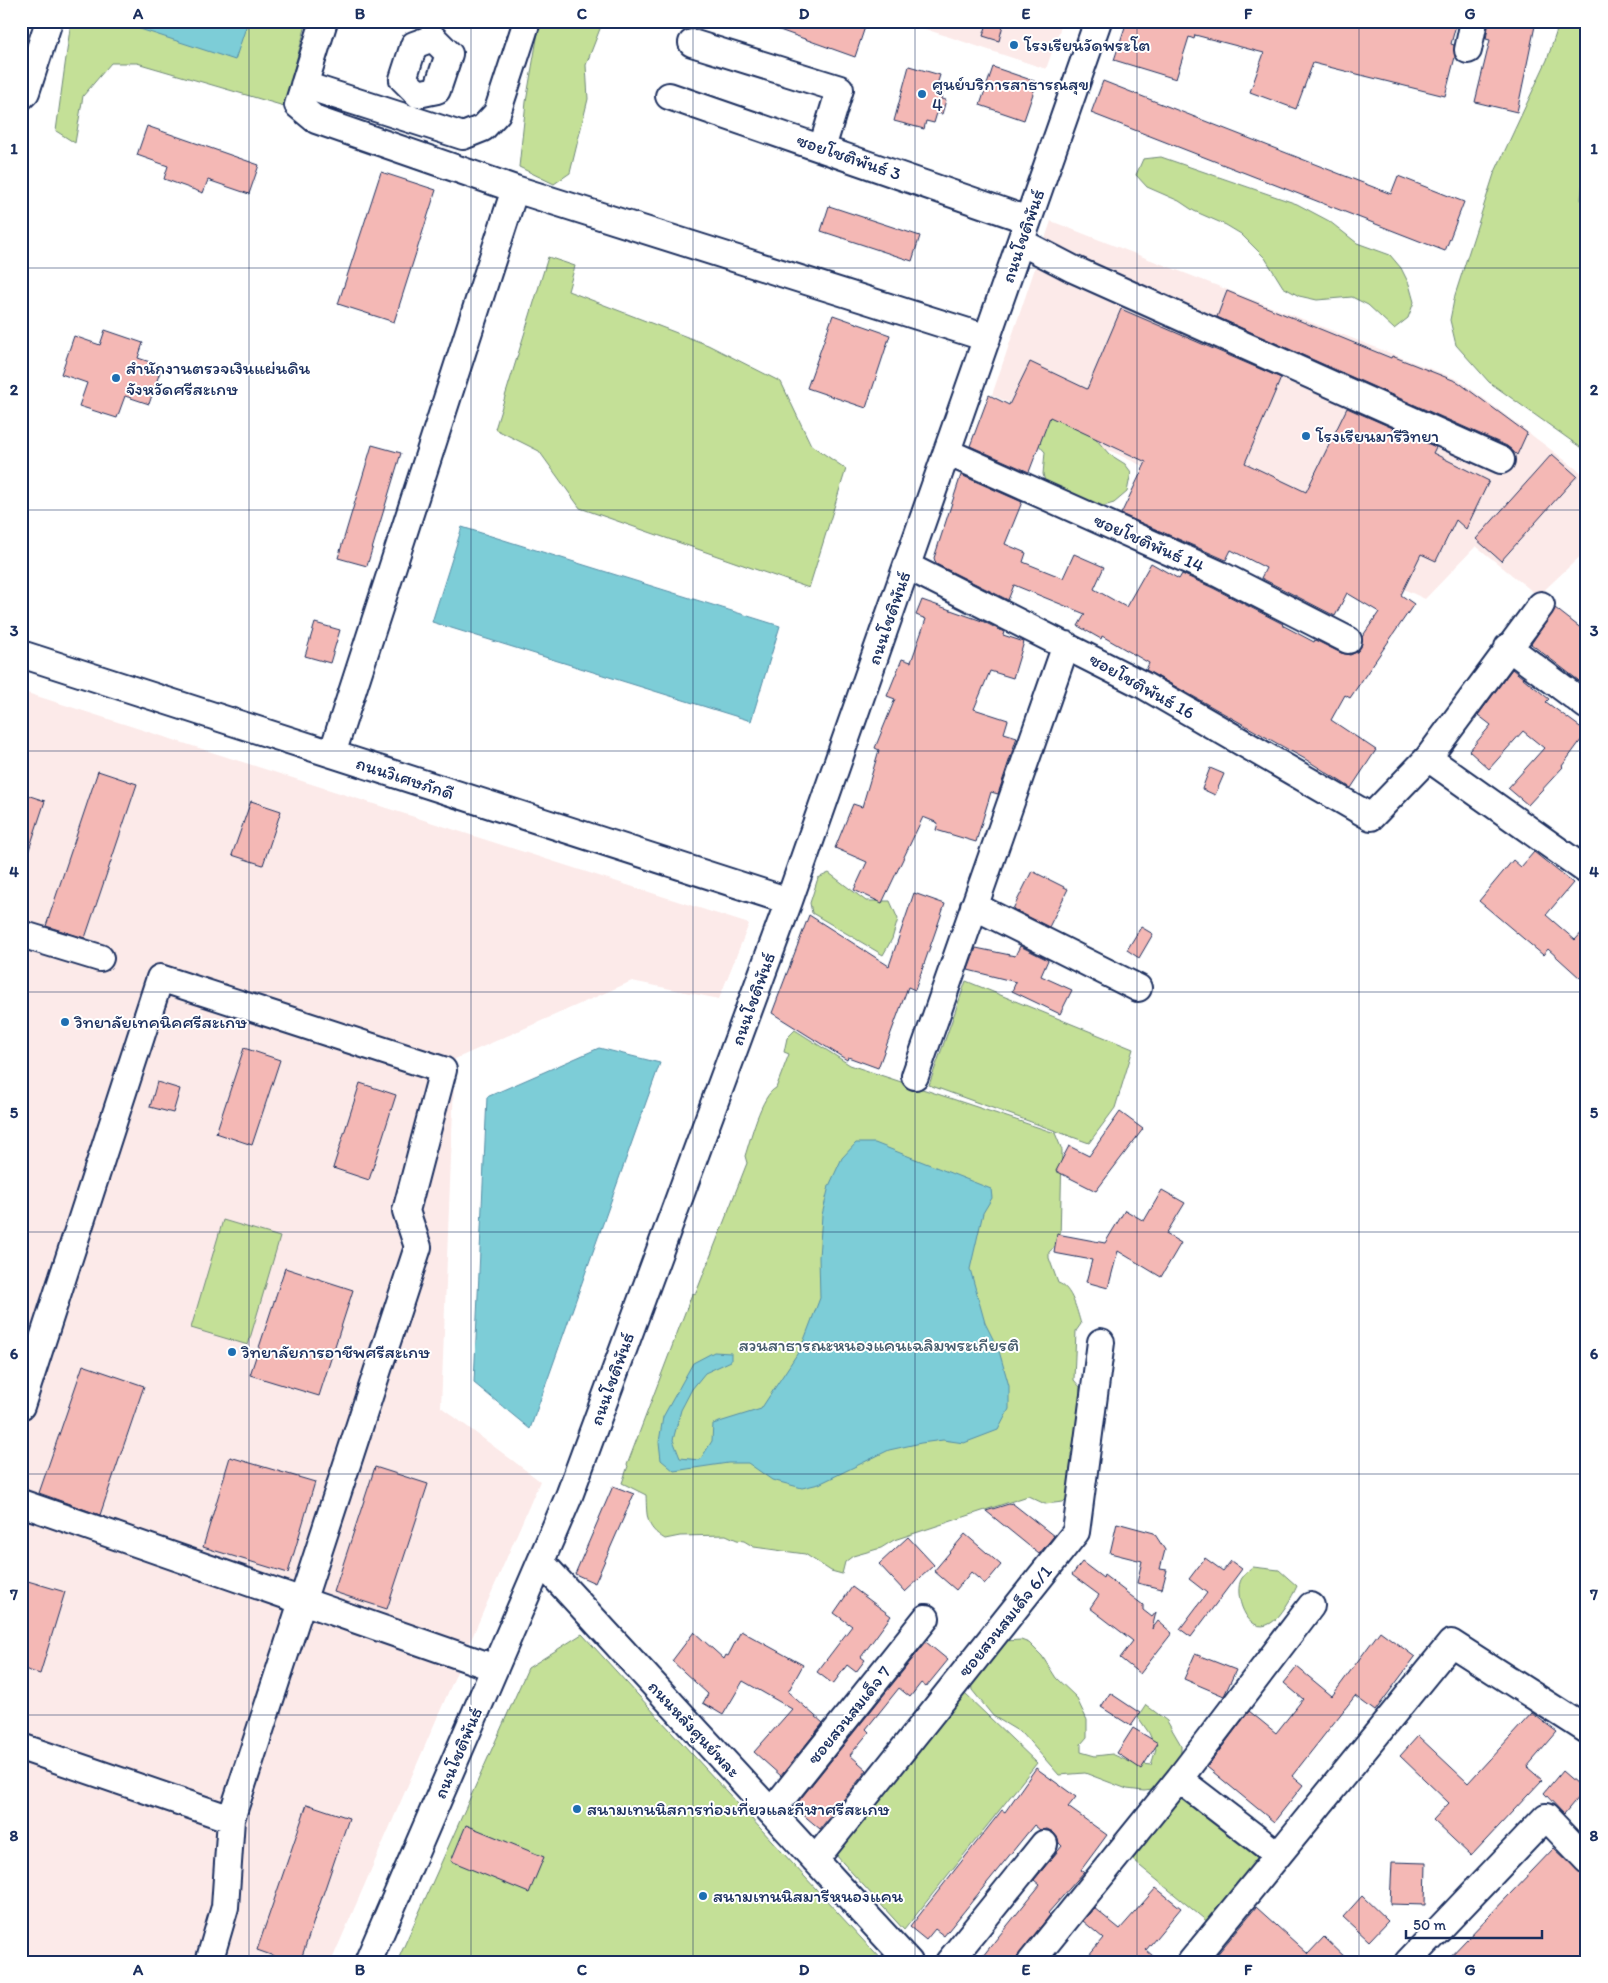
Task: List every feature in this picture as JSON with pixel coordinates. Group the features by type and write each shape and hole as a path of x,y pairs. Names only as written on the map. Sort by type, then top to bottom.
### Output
{"street":[{"path":"21,97 26,92 49,21"},
{"path":"324,21 298,105 316,120 514,189 987,338"},
{"name":"ถนนโชติพันธ์","path":"368,1962 569,1496 789,901 1098,21"},
{"path":"1468,50 1474,21"},
{"path":"304,85 463,136 483,128 497,113 526,22"},
{"path":"392,114 403,79 414,45 436,30 448,54 437,90 418,94 403,79"},
{"path":"692,43 840,89 822,148"},
{"name":"ซอยโชติพันธ์ 3","path":"668,96 822,148 1025,231 1082,273 1501,460"},
{"path":"332,754 514,189"},
{"name":"ซอยโชติพันธ์ 14","path":"947,452 1219,574 1348,640"},
{"name":"ซอยโชติพันธ์ 16","path":"907,566 1143,685 1371,817 1428,758"},
{"path":"1541,605 1428,758 1587,871"},
{"path":"915,1076 1066,645"},
{"path":"1508,648 1587,706"},
{"name":"ถนนวิเศษภักดี","path":"21,654 789,901"},
{"path":"974,906 1138,988"},
{"path":"21,934 100,958"},
{"path":"21,1406 160,978 443,1070 406,1210 418,1248 230,1819 225,1907 209,1962"},
{"name":"ซอยสวนสมเด็จ 6/1","path":"815,1860 1076,1532 1101,1342"},
{"path":"21,1503 495,1668"},
{"name":"ถนนหลังศูนย์พละ","path":"541,1562 909,1962"},
{"path":"1032,1962 1179,1779 1311,1606"},
{"name":"ซอยสวนสมเด็จ 7","path":"771,1812 926,1618"},
{"path":"1190,1962 1451,1643 1587,1730"},
{"path":"21,1748 230,1819"},
{"path":"1179,1779 1278,1855"},
{"path":"1408,1962 1546,1816 1587,1860"},
{"path":"949,1962 1044,1844"}],"shaded area":[{"name":"โรงเรียนวัดพระโต","path":"901,21 1063,21 1046,69"},
{"name":"โรงเรียนมารีวิทยา","path":"1051,221 1459,380 1587,477 1587,550 1538,596 1476,546 1425,599 992,395"},
{"name":"วิทยาลัยการอาชีพศรีสะเกษ","path":"21,691 749,924 719,999 632,981 455,1059 441,1407 540,1481 331,1962 21,1962"}],"green space":[{"path":"71,21 307,21 284,106 137,63 111,63 83,96 75,143 56,131"},
{"path":"540,21 603,21 586,65 588,99 570,173 554,184 519,167 526,102"},
{"path":"1560,21 1587,21 1587,141 1581,199 1587,227 1587,452 1489,382 1456,345 1450,320 1455,295 1494,174 1547,60"},
{"path":"1161,157 1297,204 1329,221 1357,243 1390,255 1401,268 1409,284 1414,302 1408,318 1394,329 1368,305 1352,297 1317,300 1299,296 1283,287 1265,258 1241,234 1194,211 1179,201 1147,187 1136,175 1143,159"},
{"path":"548,257 575,266 568,291 708,345 781,382 811,445 846,469 809,588 580,508 539,451 495,429"},
{"path":"1034,413 1082,423 1109,454 1125,464 1131,472 1127,492 1114,503 1093,509 1046,486 1043,474 1045,452 1028,433"},
{"path":"829,873 866,901 890,901 898,919 892,939 883,955 812,913 810,903 818,878"},
{"path":"966,981 1133,1049 1115,1108 1089,1143 929,1085"},
{"name":"สวนสาธารณะหนองแคนเฉลิมพระเกียรติ","path":"795,1030 850,1065 1055,1133 1062,1150 1060,1242 1049,1252 1049,1258 1058,1283 1067,1289 1073,1300 1081,1324 1076,1331 1074,1380 1080,1387 1076,1448 1071,1453 1070,1476 1075,1490 1063,1502 1045,1504 1028,1496 894,1540 881,1548 853,1556 845,1562 842,1574 831,1571 805,1554 754,1547 744,1541 726,1535 680,1536 665,1539 658,1535 650,1525 647,1515 646,1495 622,1483 627,1465 692,1294 696,1293 747,1163 745,1156 757,1119 766,1099 776,1088 789,1054 784,1052 787,1038"},
{"path":"223,1220 280,1237 248,1345 191,1328"},
{"path":"1253,1567 1279,1570 1297,1586 1279,1616 1271,1623 1262,1626 1255,1624 1249,1619 1240,1602 1239,1585 1242,1578"},
{"path":"582,1634 883,1962 397,1962 528,1668"},
{"path":"1021,1640 1029,1643 1042,1656 1056,1678 1076,1697 1087,1720 1087,1737 1081,1744 1081,1752 1095,1756 1112,1754 1132,1763 1151,1765 1156,1749 1149,1733 1138,1717 1146,1705 1167,1721 1181,1745 1181,1769 1161,1789 1144,1791 1127,1789 1085,1773 1059,1775 1023,1734 993,1716 972,1690 971,1681 1004,1641"},
{"path":"964,1693 1037,1763 904,1930 834,1853"},
{"path":"1180,1794 1260,1860 1209,1923 1129,1857"}],"water":[{"path":"139,21 248,21 235,60 137,28"},
{"path":"462,527 780,626 751,721 432,622"},
{"path":"599,1048 660,1063 530,1429 474,1383 487,1097"},
{"path":"856,1143 875,1143 991,1189 992,1198 983,1213 970,1269 985,1323 999,1351 1009,1386 1009,1409 998,1430 964,1443 943,1440 889,1450 819,1484 802,1488 772,1480 748,1463 728,1463 674,1471 661,1460 659,1442 663,1417 693,1363 714,1352 731,1353 731,1361 705,1373 692,1389 681,1410 673,1440 680,1458 700,1460 712,1441 713,1424 761,1409 801,1348 820,1298 819,1257 822,1215 829,1186 842,1158"}],"building":[{"path":"761,21 867,21 855,57 760,23"},
{"path":"988,21 1004,21 999,41 983,36"},
{"path":"1127,21 1302,21 1319,26 1320,21 1457,21 1451,44 1454,45 1455,57 1445,96 1313,63 1296,109 1250,92 1264,53 1195,35 1194,39 1189,37 1176,79 1114,60"},
{"path":"1489,21 1536,21 1517,112 1475,102 1490,40 1486,39"},
{"name":"ศูนย์บริการสาธารณสุข 4","path":"909,66 940,75 936,88 944,90 941,99 946,100 942,114 937,113 934,123 926,121 924,129 894,121"},
{"path":"993,67 1037,82 1024,120 980,105"},
{"path":"1103,81 1391,194 1398,176 1464,202 1445,251 1091,113"},
{"path":"147,126 259,165 249,194 208,180 203,193 164,179 168,166 137,155"},
{"path":"381,172 436,190 394,322 338,304"},
{"path":"829,206 920,236 912,261 821,231"},
{"path":"1227,291 1391,358 1392,356 1458,382 1527,433 1517,455 1507,446 1217,317"},
{"path":"1121,309 1281,378 1245,463 1306,492 1347,408 1436,447 1433,453 1489,481 1466,529 1456,520 1436,561 1421,554 1401,595 1414,604 1350,698 1345,695 1331,720 1376,750 1351,788 1305,759 1146,670 1149,663 1102,636 1101,639 1078,626 1085,614 1014,585 1008,600 936,564 934,558 961,475 1022,502 1005,544 1026,553 1023,562 1063,578 1074,554 1104,567 1094,589 1126,607 1151,563 1179,579 1182,574 1213,588 1314,642 1315,640 1341,653 1350,655 1357,652 1361,647 1362,637 1379,612 1347,593 1335,616 1261,578 1266,568 1231,550 1226,560 1121,514 1146,462 1050,417 1029,472 970,446 989,395 1009,405 1030,362 1087,389"},
{"path":"833,315 890,335 866,408 807,388"},
{"name":"สำนักงานตรวจเงินแผ่นดิน จังหวัดศรีสะเกษ","path":"105,330 143,343 138,358 162,366 149,404 125,396 117,418 79,406 87,383 61,374 74,336 100,345"},
{"path":"372,445 401,453 367,566 338,558"},
{"path":"1552,454 1577,476 1501,561 1476,539"},
{"path":"922,600 982,621 1004,632 1003,635 1024,642 1013,678 990,671 974,709 1008,720 1004,733 1017,737 998,794 991,792 976,842 936,830 938,823 923,817 882,903 854,890 867,862 835,848 853,804 862,807 879,750 875,748 895,699 887,696 902,659 911,662 926,619 916,615"},
{"path":"1555,608 1587,633 1587,687 1531,644"},
{"path":"315,623 340,630 330,663 305,656"},
{"path":"1512,669 1549,699 1546,702 1587,732 1563,767 1528,805 1508,788 1544,748 1523,731 1489,769 1469,751 1491,725 1478,715"},
{"path":"1210,768 1224,774 1215,795 1202,789"},
{"path":"98,771 137,784 85,938 46,926"},
{"path":"21,793 45,801 24,865 21,865"},
{"path":"251,801 281,811 263,865 232,855"},
{"path":"1534,852 1573,883 1546,915 1575,940 1587,927 1587,971 1580,978 1548,949 1543,955 1479,901 1513,860 1521,867"},
{"path":"1032,871 1068,889 1049,927 1013,909"},
{"path":"914,893 945,904 915,990 908,987 878,1068 848,1057 847,1060 772,1013 809,915 889,966"},
{"path":"1141,927 1153,934 1139,958 1127,950"},
{"path":"1020,946 1048,960 1041,976 1072,990 1060,1014 1012,991 1016,982 968,970 976,948 1015,956"},
{"path":"244,1048 280,1060 252,1145 216,1133"},
{"path":"157,1082 180,1089 173,1113 150,1107"},
{"path":"360,1083 396,1095 369,1180 333,1168"},
{"path":"1120,1112 1143,1129 1096,1191 1056,1171 1069,1146 1089,1156"},
{"path":"1162,1190 1185,1203 1166,1234 1181,1243 1161,1277 1118,1251 1108,1288 1086,1282 1092,1260 1054,1253 1057,1234 1105,1243 1125,1210 1144,1221"},
{"path":"285,1268 353,1290 319,1396 250,1375"},
{"path":"83,1365 144,1386 100,1515 39,1493"},
{"path":"230,1457 315,1482 288,1573 203,1547"},
{"path":"375,1467 428,1484 387,1609 334,1592"},
{"path":"613,1486 634,1494 595,1583 575,1574"},
{"path":"1012,1503 1054,1536 1039,1554 986,1511"},
{"path":"1117,1523 1154,1533 1165,1550 1160,1569 1167,1570 1162,1589 1137,1583 1142,1561 1110,1553"},
{"path":"965,1534 1001,1565 985,1584 971,1572 956,1590 934,1571"},
{"path":"908,1537 934,1565 905,1592 879,1564"},
{"path":"1205,1558 1223,1571 1231,1561 1242,1569 1191,1637 1180,1629 1207,1593 1189,1579"},
{"path":"1082,1562 1103,1578 1104,1575 1143,1605 1143,1610 1152,1617 1156,1612 1152,1629 1158,1621 1172,1633 1140,1674 1120,1658 1133,1641 1090,1608 1099,1595 1072,1575"},
{"path":"21,1579 65,1592 40,1674 21,1668"},
{"path":"852,1587 891,1616 861,1657 865,1660 856,1672 847,1665 833,1684 817,1672 852,1626 834,1613"},
{"path":"741,1631 803,1665 788,1692 823,1723 781,1776 754,1752 792,1709 743,1681 723,1715 703,1703 708,1694 672,1661 694,1632 724,1659 726,1655 728,1656"},
{"path":"1380,1631 1415,1657 1375,1711 1355,1696 1292,1776 1303,1785 1274,1822 1207,1767 1249,1711 1276,1733 1303,1699 1284,1683 1297,1667 1332,1696"},
{"path":"926,1642 948,1660 926,1687 921,1683 910,1697 899,1688 866,1729 869,1732 850,1755 867,1770 820,1829 794,1807"},
{"path":"1195,1654 1236,1670 1224,1696 1184,1679"},
{"path":"1110,1693 1140,1713 1131,1726 1101,1707"},
{"path":"1532,1713 1557,1732 1527,1767 1542,1780 1471,1856 1433,1820 1449,1803 1400,1756 1418,1736 1468,1783"},
{"path":"1133,1728 1158,1743 1141,1769 1117,1753"},
{"path":"1036,1768 1076,1797 1068,1807 1107,1835 1081,1870 1084,1872 1048,1913 1050,1915 1013,1962 978,1962 1040,1885 1034,1880 1062,1846 1053,1832 1047,1829 1040,1830 1034,1825 944,1936 935,1929 926,1940 910,1927 1002,1810 1005,1812"},
{"path":"1562,1771 1584,1790 1564,1814 1544,1793"},
{"path":"307,1804 349,1818 300,1962 291,1962 257,1950"},
{"path":"466,1825 544,1857 529,1893 451,1861"},
{"path":"1554,1848 1587,1879 1587,1952 1578,1962 1445,1962"},
{"path":"1392,1862 1426,1863 1425,1905 1390,1904"},
{"path":"1156,1888 1181,1908 1146,1950 1160,1962 1083,1962 1103,1938 1083,1921 1094,1908 1120,1929"},
{"path":"1362,1896 1388,1921 1369,1941 1343,1917"},
{"path":"1256,1907 1308,1954 1324,1937 1350,1962 1211,1962"}],"place":[{"name":"โรงเรียนวัดพระโต","path":"1014,45"},
{"name":"ศูนย์บริการสาธารณสุข 4","path":"922,94"},
{"name":"สำนักงานตรวจเงินแผ่นดิน จังหวัดศรีสะเกษ","path":"116,378"},
{"name":"โรงเรียนมารีวิทยา","path":"1306,436"},
{"name":"วิทยาลัยเทคนิคศรีสะเกษ","path":"65,1022"},
{"name":"วิทยาลัยการอาชีพศรีสะเกษ","path":"232,1352"},
{"name":"สนามเทนนิสการท่องเที่ยวและกีฬาศรีสะเกษ","path":"577,1809"},
{"name":"สนามเทนนิสมารีหนองแคน","path":"703,1896"}]}
